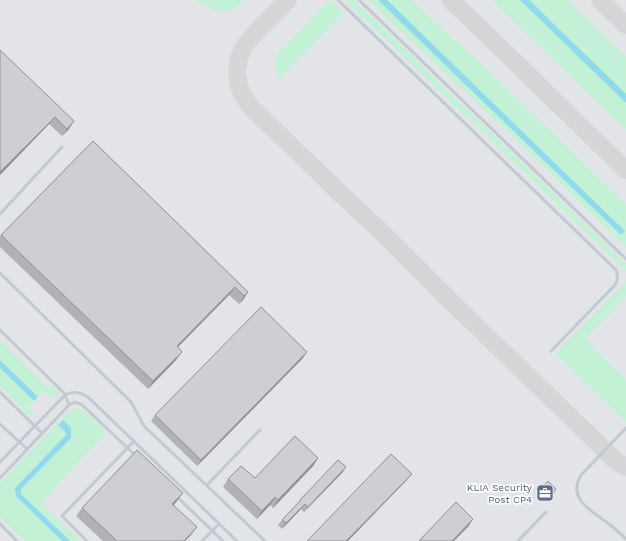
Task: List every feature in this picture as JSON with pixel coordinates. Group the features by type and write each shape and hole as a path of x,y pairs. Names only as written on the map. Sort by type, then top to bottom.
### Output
{"lane":[{"path":"338,0 616,270 618,278 615,285 551,350"},
{"path":"359,0 626,259"},
{"path":"0,214 62,147"},
{"path":"0,272 131,402 144,426 265,541"},
{"path":"0,330 64,393 69,405"},
{"path":"0,392 42,433"},
{"path":"0,462 65,395 74,393 82,394 134,441 237,541"},
{"path":"0,478 64,410 75,402 81,404 138,459"},
{"path":"0,424 27,449"},
{"path":"626,428 582,474 579,478 577,492 582,503 587,508 626,539"},
{"path":"206,486 260,430"},
{"path":"87,541 62,516 134,441"},
{"path":"173,492 223,541"},
{"path":"518,541 546,512"},
{"path":"0,524 17,541"},
{"path":"202,541 219,524"}],"shaded area":[{"path":"0,0 626,0 626,541 0,541"}],"green space":[{"path":"196,0 245,0 233,9 220,11 210,8"},
{"path":"330,0 344,13 279,79 276,59 279,52"},
{"path":"345,0 354,0 626,264 626,271"},
{"path":"368,0 378,0 621,235 625,231 387,0 411,0 479,62 626,204 626,247 528,151"},
{"path":"492,0 567,0 626,57 626,130"},
{"path":"626,281 626,296 585,339 626,379 626,422 555,354"},
{"path":"0,341 48,388 51,385 58,392 58,395 53,399 44,391 38,397 0,360"},
{"path":"0,368 34,401 28,407 37,416 27,414 0,385"},
{"path":"78,408 82,409 106,432 41,503 80,541 70,541 21,494 21,489 71,438 63,420 58,425 65,431 66,435 15,488 16,496 62,541 25,541 0,517 0,483 70,411"}],"water":[{"path":"378,0 387,0 625,231 621,235"},
{"path":"520,0 529,0 626,94 626,103"},
{"path":"0,360 38,397 34,401 0,368"},
{"path":"63,420 71,428 71,438 21,489 21,494 70,541 62,541 16,496 15,488 66,435 65,431 58,425"}],"building":[{"path":"0,50 74,121 67,129 55,117 0,172"},
{"path":"93,141 248,292 244,296 235,287 177,346 182,352 153,381 1,235"},
{"path":"261,307 307,352 201,460 155,415"},
{"path":"295,436 318,458 278,500 275,497 262,511 228,479 241,466 255,478"},
{"path":"137,450 183,493 172,504 197,527 184,541 117,541 82,508"},
{"path":"391,454 412,474 346,541 307,541"},
{"path":"338,460 346,467 308,507 305,504 286,523 282,520 300,500"},
{"path":"548,481 556,489 548,497 540,490"},
{"path":"456,502 473,519 452,541 419,541"}],"taxiway":[{"path":"288,0 250,39 241,53 237,72 238,79 241,91 249,105 616,461 626,467"},
{"path":"451,0 626,170"},
{"path":"600,0 626,25"}],"place":[{"name":"KLIA Security Post CP4","path":"545,493"}]}
